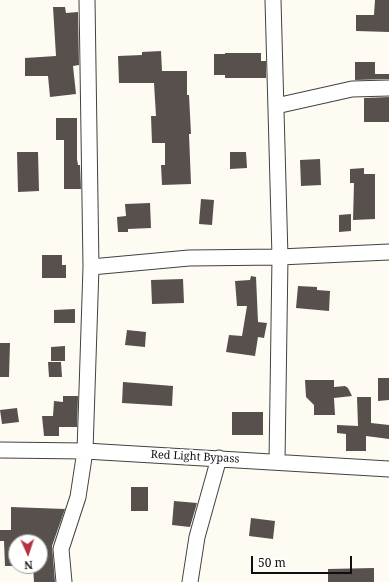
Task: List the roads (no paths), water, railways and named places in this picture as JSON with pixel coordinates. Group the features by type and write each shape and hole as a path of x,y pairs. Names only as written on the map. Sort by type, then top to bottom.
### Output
{"street":[{"path":"64,582 61,549 78,497 85,451 91,267 86,0"},
{"path":"273,0 280,257 277,462"},
{"path":"276,106 352,90 389,88"},
{"path":"91,267 189,258 280,257 389,252"},
{"name":"Red Light Bypass","path":"0,450 85,451 389,469"},
{"path":"190,582 197,537 219,458"}]}
